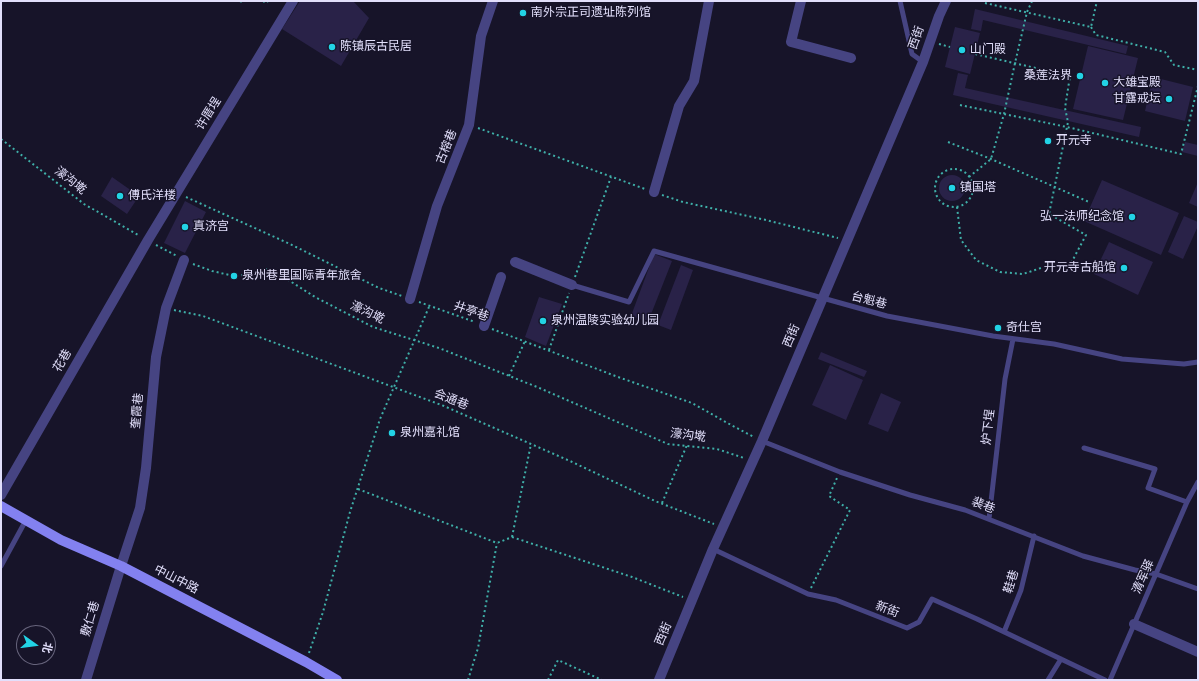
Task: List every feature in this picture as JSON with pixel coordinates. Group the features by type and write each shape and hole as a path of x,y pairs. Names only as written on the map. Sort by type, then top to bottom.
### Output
{"street":[{"name":"许厝埕","path":"148,240 293,1"},
{"name":"古榕巷","path":"410,299 437,206 469,125 481,36 493,1"},
{"path":"654,192 679,106 694,82 710,1"},
{"path":"801,1 790,42 851,58"},
{"name":"西街","path":"659,680 713,549 762,441 923,62 939,16 946,1"},
{"name":"花巷","path":"1,495 148,240"},
{"name":"奎霞巷","path":"121,566 140,508 146,468 156,357 166,308 184,260"},
{"path":"515,262 572,285"},
{"path":"484,326 501,277"},
{"name":"中山中路","path":"1,506 61,540 121,566 306,662 337,680"},
{"name":"敷仁巷","path":"86,680 121,566"},
{"path":"1134,624 1198,652"}],"lane":[{"path":"900,1 912,54 923,62"},
{"name":"台魁巷","path":"572,285 629,302 654,251 887,316 993,336 1054,344 1122,359 1184,364 1198,362"},
{"name":"炉下埕","path":"989,519 1005,379 1013,338"},
{"name":"裴巷","path":"762,441 840,472 910,495 965,510 1083,556 1156,574 1198,589"},
{"path":"1084,448 1155,469 1148,488 1187,502"},
{"name":"清军驿","path":"1110,680 1187,502 1198,482"},
{"path":"1,566 26,520"},
{"name":"鞋巷","path":"1004,632 1021,590 1034,536"},
{"name":"新街","path":"713,549 808,594 836,600 907,628 919,622 932,599 1105,680"},
{"path":"1048,680 1061,659"}],"path":[{"path":"263,1 266,3 268,1"},
{"path":"969,177 991,159 1004,114 1027,12 1032,1"},
{"path":"1090,27 1097,1"},
{"path":"985,3 1090,27 1096,35 1166,52 1174,64 1198,70"},
{"path":"958,207 961,240 976,260 1000,272 1023,274 1044,267 1069,267 1086,235 1049,214 1068,122 1065,108 1070,76 1015,62 975,54"},
{"path":"960,105 1067,127 1182,154 1198,86"},
{"name":"濠沟墘","path":"1,139 84,204 184,260 212,271 234,276 254,274 268,269 279,274 315,297 372,327 439,348 537,387 668,444 717,449 752,462"},
{"path":"948,142 1089,202"},
{"path":"959,170 965,173 972,183 971,195 968,201 958,207 951,207 940,202 935,191 935,184 941,174 947,171 959,170"},
{"path":"549,350 611,177"},
{"name":"井亭巷","path":"176,193 290,244 379,288 692,403 762,441"},
{"path":"306,662 323,612 380,418 429,306"},
{"name":"会通巷","path":"166,308 203,316 444,406 662,503 722,528"},
{"path":"509,376 525,341"},
{"path":"512,537 531,444"},
{"path":"662,503 686,445"},
{"path":"808,594 850,510 829,496 840,472"},
{"path":"358,489 497,543 512,537 632,577 692,601"},
{"path":"468,680 478,648 497,543"},
{"path":"548,680 558,660 602,680"}],"building":[{"name":"陈镇辰古民居","path":"300,1 353,1 369,18 341,66 282,29"},
{"path":"975,9 1128,46 1126,54 983,20 981,31 971,29"},
{"name":"山门殿","path":"955,27 980,33 970,74 945,67"},
{"name":"大雄宝殿","path":"1088,46 1138,58 1123,120 1073,109"},
{"path":"958,73 968,75 965,88 1141,127 1139,137 953,95"},
{"name":"甘露戒坛","path":"1153,77 1193,87 1185,121 1145,111"},
{"path":"1185,142 1198,145 1198,156 1182,152"},
{"name":"镇国塔","path":"952,175 961,179 965,188 961,197 952,201 943,197 939,188 943,179"},
{"name":"傅氏洋楼","path":"112,177 139,196 127,214 101,196"},
{"name":"弘一法师纪念馆","path":"1102,180 1179,213 1161,255 1084,221"},
{"path":"1198,182 1198,207 1189,203"},
{"name":"真济宫","path":"185,201 206,212 185,253 164,243"},
{"path":"1184,216 1198,222 1198,226 1183,259 1168,252"},
{"name":"开元寺古船馆","path":"1109,242 1153,262 1138,295 1094,274"},
{"path":"654,254 672,261 648,322 631,316"},
{"path":"681,265 693,270 671,330 658,325"},
{"name":"泉州温陵实验幼儿园","path":"539,297 562,304 546,346 525,337"},
{"path":"821,352 867,371 864,377 818,359"},
{"path":"830,365 863,380 846,420 812,405"},
{"path":"881,393 901,402 888,432 868,424"}],"place":[{"name":"南外宗正司遗址陈列馆","path":"523,13"},
{"name":"陈镇辰古民居","path":"332,47"},
{"name":"山门殿","path":"962,50"},
{"name":"桑莲法界","path":"1080,76"},
{"name":"大雄宝殿","path":"1105,83"},
{"name":"甘露戒坛","path":"1169,99"},
{"name":"开元寺","path":"1048,141"},
{"name":"镇国塔","path":"952,188"},
{"name":"傅氏洋楼","path":"120,196"},
{"name":"弘一法师纪念馆","path":"1132,217"},
{"name":"真济宫","path":"185,227"},
{"name":"开元寺古船馆","path":"1124,268"},
{"name":"泉州巷里国际青年旅舍","path":"234,276"},
{"name":"泉州温陵实验幼儿园","path":"543,321"},
{"name":"奇仕宫","path":"998,328"},
{"name":"泉州嘉礼馆","path":"392,433"}]}
